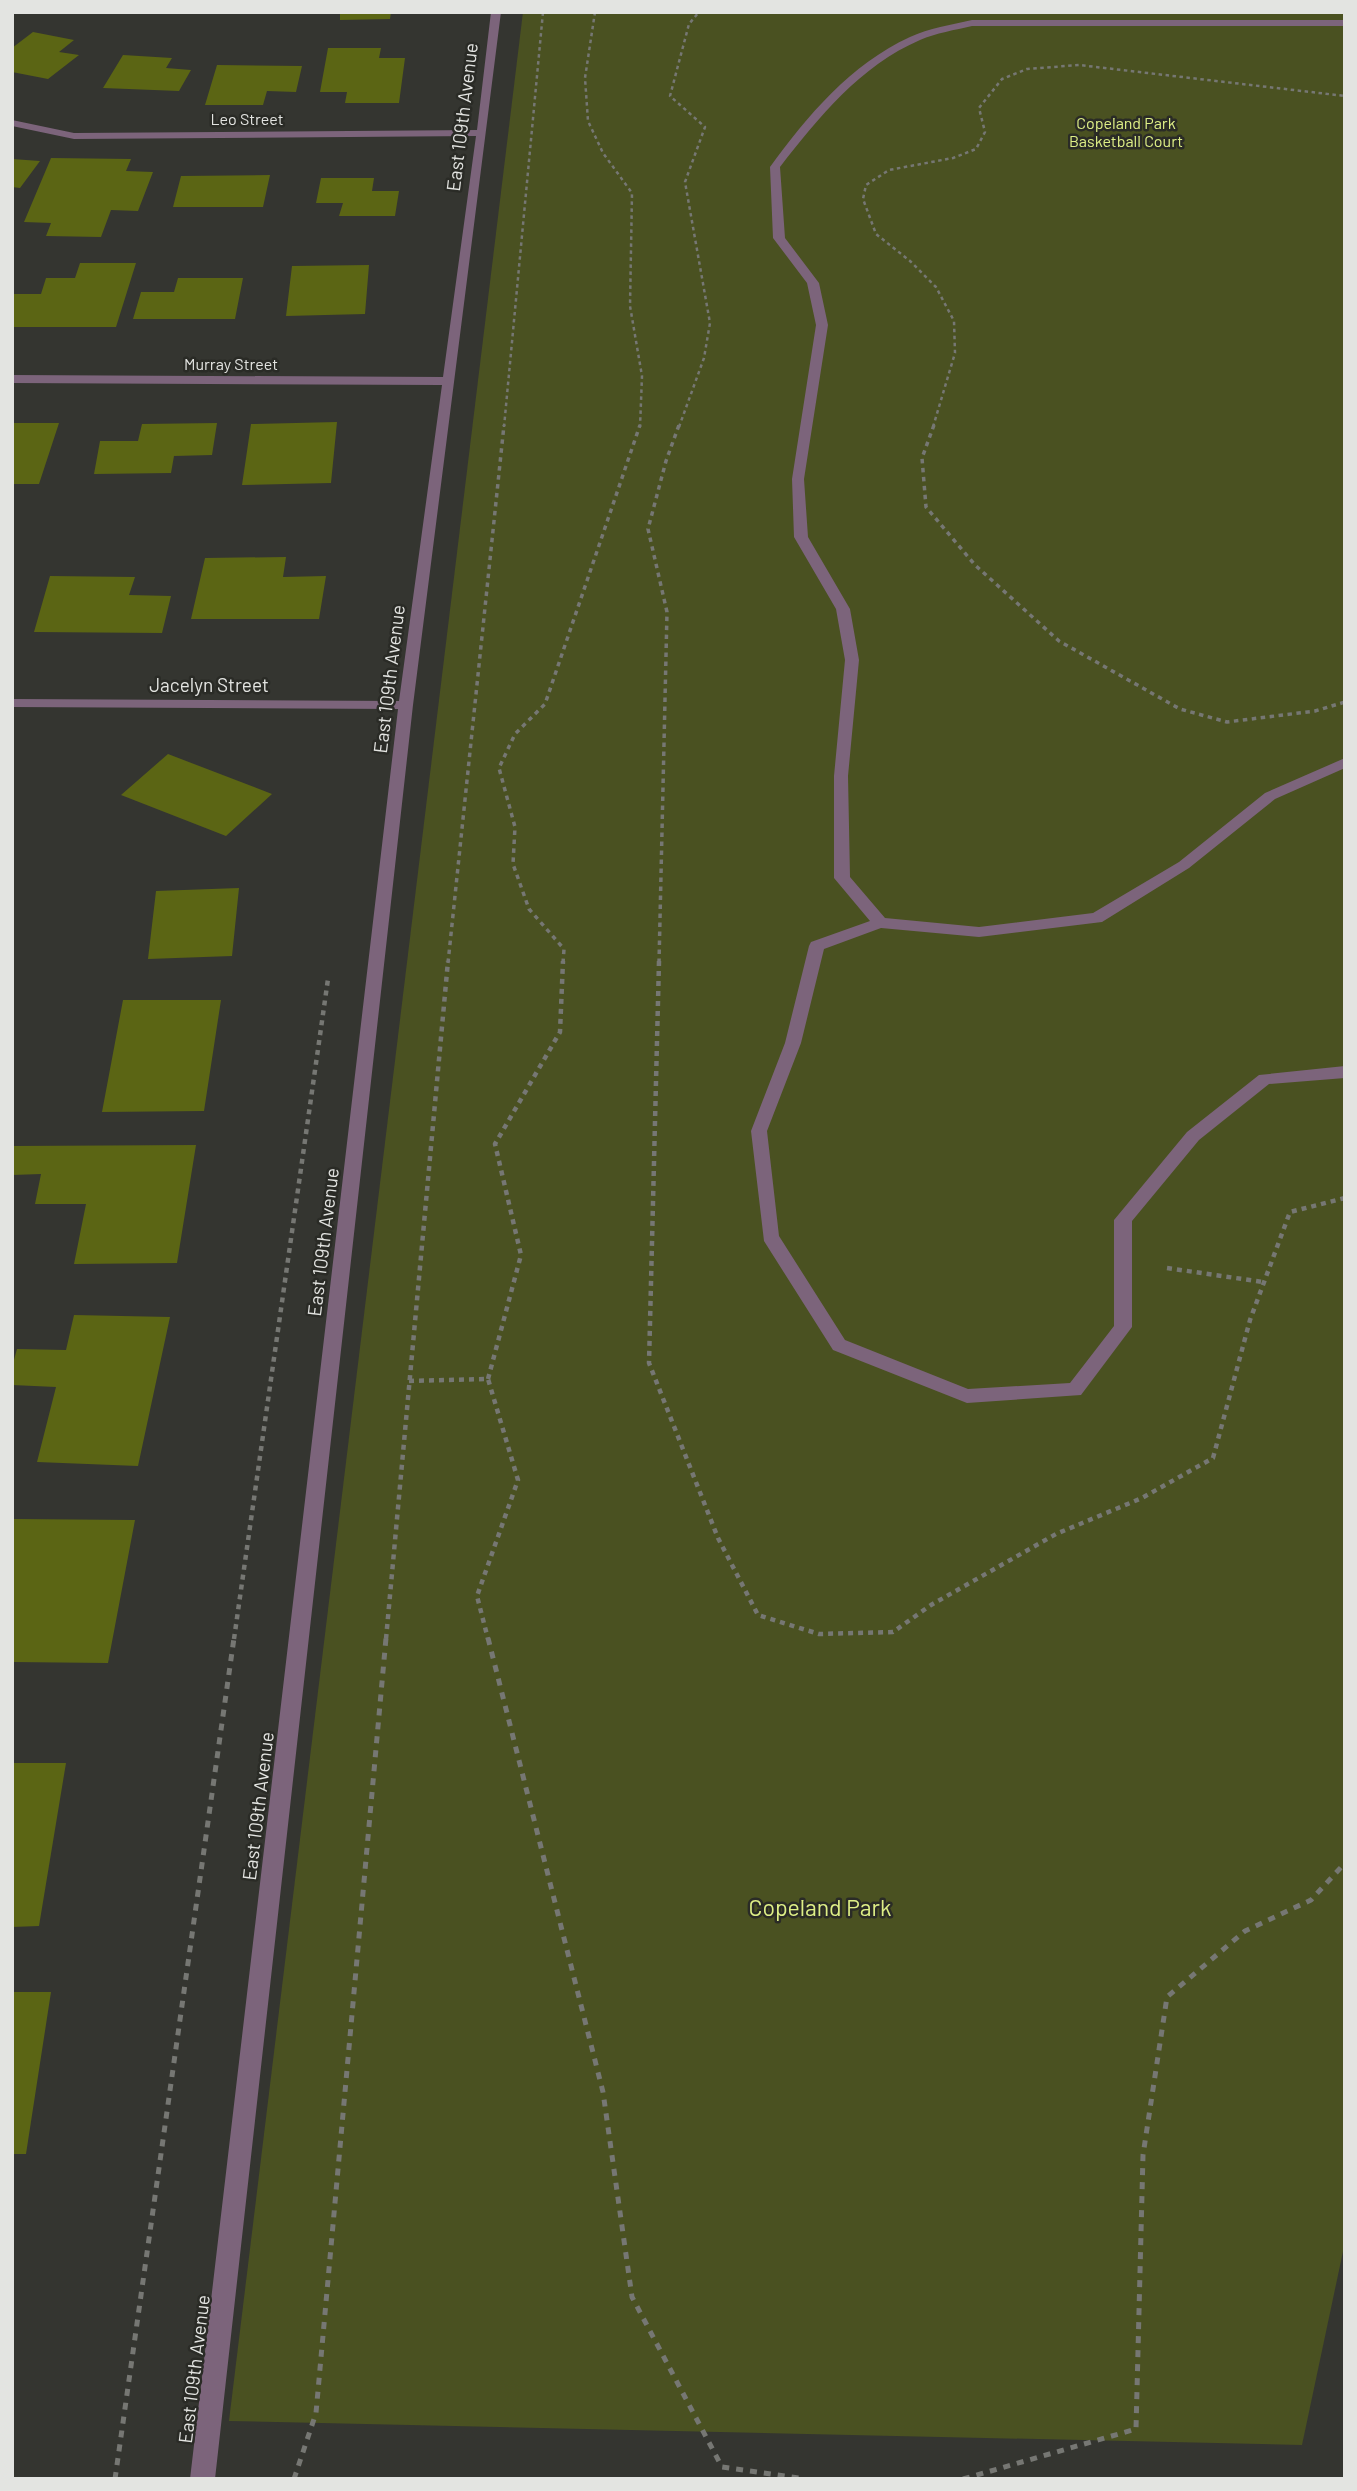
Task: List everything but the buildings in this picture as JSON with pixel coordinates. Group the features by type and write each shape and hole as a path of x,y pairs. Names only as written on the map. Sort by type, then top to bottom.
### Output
{"street":[{"name":"East 109th Avenue","path":"202,2479 406,705 496,12"},
{"path":"880,923 842,878 841,776 852,660 843,609 802,537 798,479 822,325 813,283 779,238 775,167 825,103 877,60 916,38 972,23 1345,23"},
{"name":"Leo Street","path":"12,123 74,136 482,133"},
{"name":"Murray Street","path":"12,379 449,381"},
{"name":"Jacelyn Street","path":"12,703 406,705"},
{"path":"1345,762 1270,796 1184,865 1097,918 979,932 880,923 817,946 793,1043 759,1131 770,1237 839,1345 967,1396 1074,1390 1123,1327 1123,1220 1193,1136 1265,1079 1345,1072"}],"path":[{"path":"294,2479 316,2413 447,970 517,304 543,12"},
{"path":"596,12 585,78 588,121 603,153 632,193 630,306 642,376 640,430 545,704 515,734 499,768 515,827 513,864 529,909 564,949 560,1032 495,1144 521,1255 488,1379 518,1480 477,1596 603,2092 632,2297 722,2467 805,2479"},
{"path":"1345,96 1079,65 1027,69 1002,79 979,108 985,132 976,149 954,158 889,170 866,185 863,199 876,234 936,287 954,321 955,353 946,389 922,458 926,507 975,565 1059,641 1180,709 1227,722 1315,711 1345,702"},
{"path":"115,2479 329,973"},
{"path":"1123,1261 1263,1282 1290,1212 1345,1198"},
{"path":"410,1381 488,1379"},
{"path":"963,2479 1136,2429 1143,2155 1167,1997 1245,1931 1311,1900 1345,1863"}],"green space":[{"name":"Copeland Park","path":"523,12 1345,12 1345,2242 1302,2445 229,2421"}],"park label":[{"name":"Copeland Park Basketball Court","path":"1126,132"}]}
